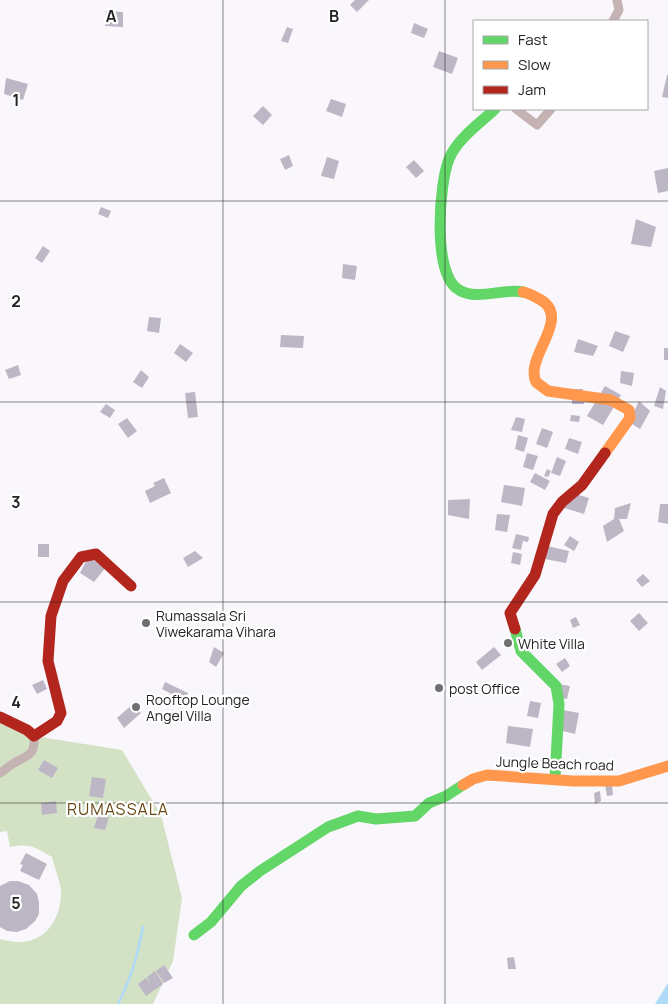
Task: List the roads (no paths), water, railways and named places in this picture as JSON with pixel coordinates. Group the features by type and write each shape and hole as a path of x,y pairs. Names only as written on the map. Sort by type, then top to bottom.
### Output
{"street":[{"path":"614,20 619,10 617,0"},
{"path":"494,110 462,141 450,158 446,168 440,213 440,253 449,284 458,290 472,294 502,290 529,293 546,303 550,314 551,328 533,368 534,379 548,391 611,400 629,410 630,418 582,485 562,502 553,514 535,575 510,613 521,651 556,686 559,704 556,779"},
{"path":"517,110 537,125 550,110"},
{"path":"34,736 57,721 61,713 48,661 51,616 63,581 82,557 96,554 131,586"},
{"path":"0,717 27,730 34,736 34,746 28,757 15,762 0,773"},
{"name":"Jungle Beach road","path":"194,935 211,922 241,886 260,871 328,827 358,816 376,819 415,816 429,802 446,796 473,779 487,775 619,781 668,766"}],"water":[{"path":"668,983 668,1004 655,1004"}],"waterway":[{"path":"118,1004 139,948 143,927"}],"place":[{"name":"Rumassala Sri Viwekarama Vihara","path":"146,623"},
{"name":"White Villa","path":"508,643"},
{"name":"post Office","path":"439,688"},
{"name":"Rooftop Lounge Angel Villa","path":"136,707"}],"district":[{"name":"RUMASSALA","path":"118,809"}]}
